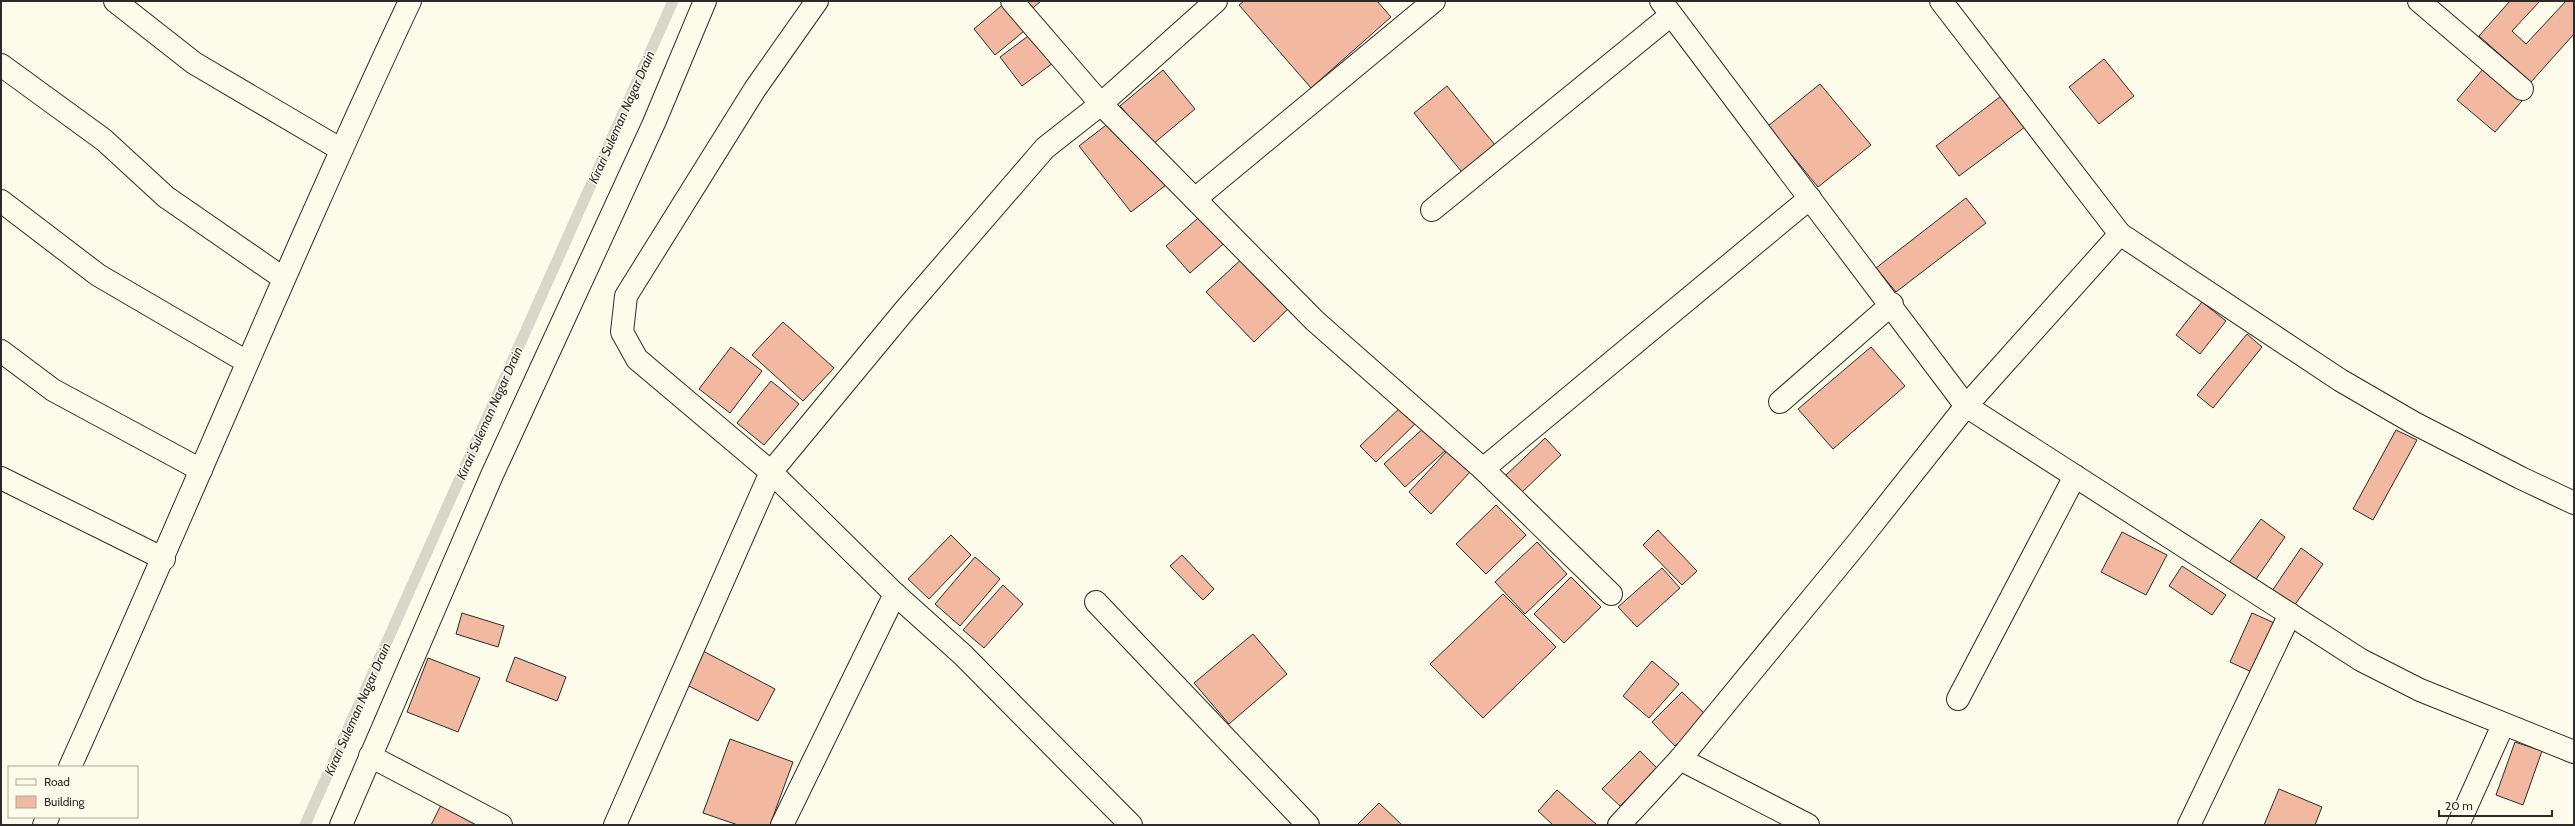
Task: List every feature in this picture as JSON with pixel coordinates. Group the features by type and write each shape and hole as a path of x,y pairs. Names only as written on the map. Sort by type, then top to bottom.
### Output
{"street":[{"path":"115,1 194,63 340,149"},
{"path":"70,766 164,559 247,362 340,149 410,1"},
{"path":"341,825 492,475 654,123 705,1"},
{"path":"817,1 755,89 626,296 622,332 637,359 771,472 895,594 963,655 1131,825"},
{"path":"1012,1 1101,104 1315,321 1483,469 1611,594"},
{"path":"1195,199 1434,1"},
{"path":"1941,1 2120,234 2340,380 2414,423 2521,478 2574,502"},
{"path":"2419,1 2522,89"},
{"path":"615,825 771,472 905,310 1044,148 1101,104 1205,4"},
{"path":"1432,210 1666,8 1892,304 1966,406 2362,660 2420,690 2503,725 2574,752"},
{"path":"1,64 104,140 166,197 284,278"},
{"path":"1483,469 1810,198"},
{"path":"1,201 98,275 247,362"},
{"path":"1619,825 1680,759 1859,541 1966,406 2120,234"},
{"path":"1780,402 1892,304"},
{"path":"1,351 53,390 201,470"},
{"path":"1958,699 2075,476"},
{"path":"1,478 164,559"},
{"path":"782,825 895,594"},
{"path":"1096,602 1308,825"},
{"path":"2189,825 2290,614"},
{"path":"2458,825 2503,725"},
{"path":"370,756 501,825"},
{"path":"1680,759 1808,825"}],"building":[{"path":"1007,1 1029,27 995,55 974,29"},
{"path":"1027,1 1041,1 1033,8"},
{"path":"1244,1 1377,1 1391,17 1311,88 1239,5"},
{"path":"2510,1 2540,1 2512,31 2526,44 2566,1 2574,1 2574,34 2531,82 2479,36"},
{"path":"1035,31 1057,60 1022,86 1000,57"},
{"path":"2104,59 2134,96 2099,124 2069,87"},
{"path":"2483,69 2522,101 2495,132 2457,100"},
{"path":"1163,70 1195,109 1153,144 1120,106"},
{"path":"1820,84 1871,145 1818,187 1768,126"},
{"path":"1447,86 1499,150 1465,176 1414,113"},
{"path":"2005,93 2029,124 1959,176 1936,146"},
{"path":"1114,119 1166,185 1131,212 1079,146"},
{"path":"1966,198 1986,223 1896,292 1876,268"},
{"path":"1205,212 1229,239 1190,273 1166,246"},
{"path":"1245,256 1292,305 1254,342 1206,292"},
{"path":"2202,302 2226,321 2200,354 2176,335"},
{"path":"783,322 834,368 803,401 752,355"},
{"path":"2247,334 2262,347 2213,408 2197,395"},
{"path":"731,347 762,371 730,413 699,389"},
{"path":"1871,347 1905,386 1833,449 1798,409"},
{"path":"771,381 799,404 764,445 737,423"},
{"path":"1403,405 1418,421 1376,462 1360,446"},
{"path":"1425,427 1446,450 1405,487 1384,464"},
{"path":"2396,430 2417,440 2373,520 2353,509"},
{"path":"1545,438 1561,455 1520,494 1504,477"},
{"path":"1447,451 1470,472 1431,514 1409,492"},
{"path":"1496,505 1526,535 1486,574 1456,544"},
{"path":"2261,519 2285,537 2254,582 2228,564"},
{"path":"1658,530 1697,571 1682,585 1643,545"},
{"path":"2122,532 2167,555 2146,595 2101,572"},
{"path":"951,535 971,555 929,599 908,579"},
{"path":"1537,542 1567,574 1525,614 1495,582"},
{"path":"2301,548 2323,564 2290,612 2268,597"},
{"path":"1182,555 1214,589 1203,600 1170,566"},
{"path":"975,557 1000,579 960,626 935,604"},
{"path":"2182,566 2226,595 2212,615 2169,586"},
{"path":"1662,568 1680,588 1637,627 1618,607"},
{"path":"1571,577 1601,607 1564,643 1534,614"},
{"path":"1003,585 1023,604 984,648 963,630"},
{"path":"1503,594 1556,647 1483,718 1430,664"},
{"path":"462,613 504,626 498,647 456,634"},
{"path":"2252,613 2279,625 2256,674 2230,662"},
{"path":"1253,634 1287,674 1229,724 1194,683"},
{"path":"703,651 775,689 758,721 685,684"},
{"path":"515,657 566,677 557,701 506,681"},
{"path":"428,658 480,678 458,732 407,712"},
{"path":"1652,661 1679,684 1649,718 1623,696"},
{"path":"1682,692 1706,715 1675,746 1652,722"},
{"path":"730,739 793,762 770,825 738,825 703,813"},
{"path":"2515,742 2542,751 2523,805 2496,795"},
{"path":"1640,751 1658,769 1620,806 1602,789"},
{"path":"2279,789 2322,807 2315,825 2264,825"},
{"path":"1557,790 1597,825 1553,825 1538,811"},
{"path":"1379,803 1402,825 1357,825"},
{"path":"441,805 482,825 431,825"}],"waterway":[{"name":"Kirari Suleman Nagar Drain","path":"305,825 673,1"}]}
